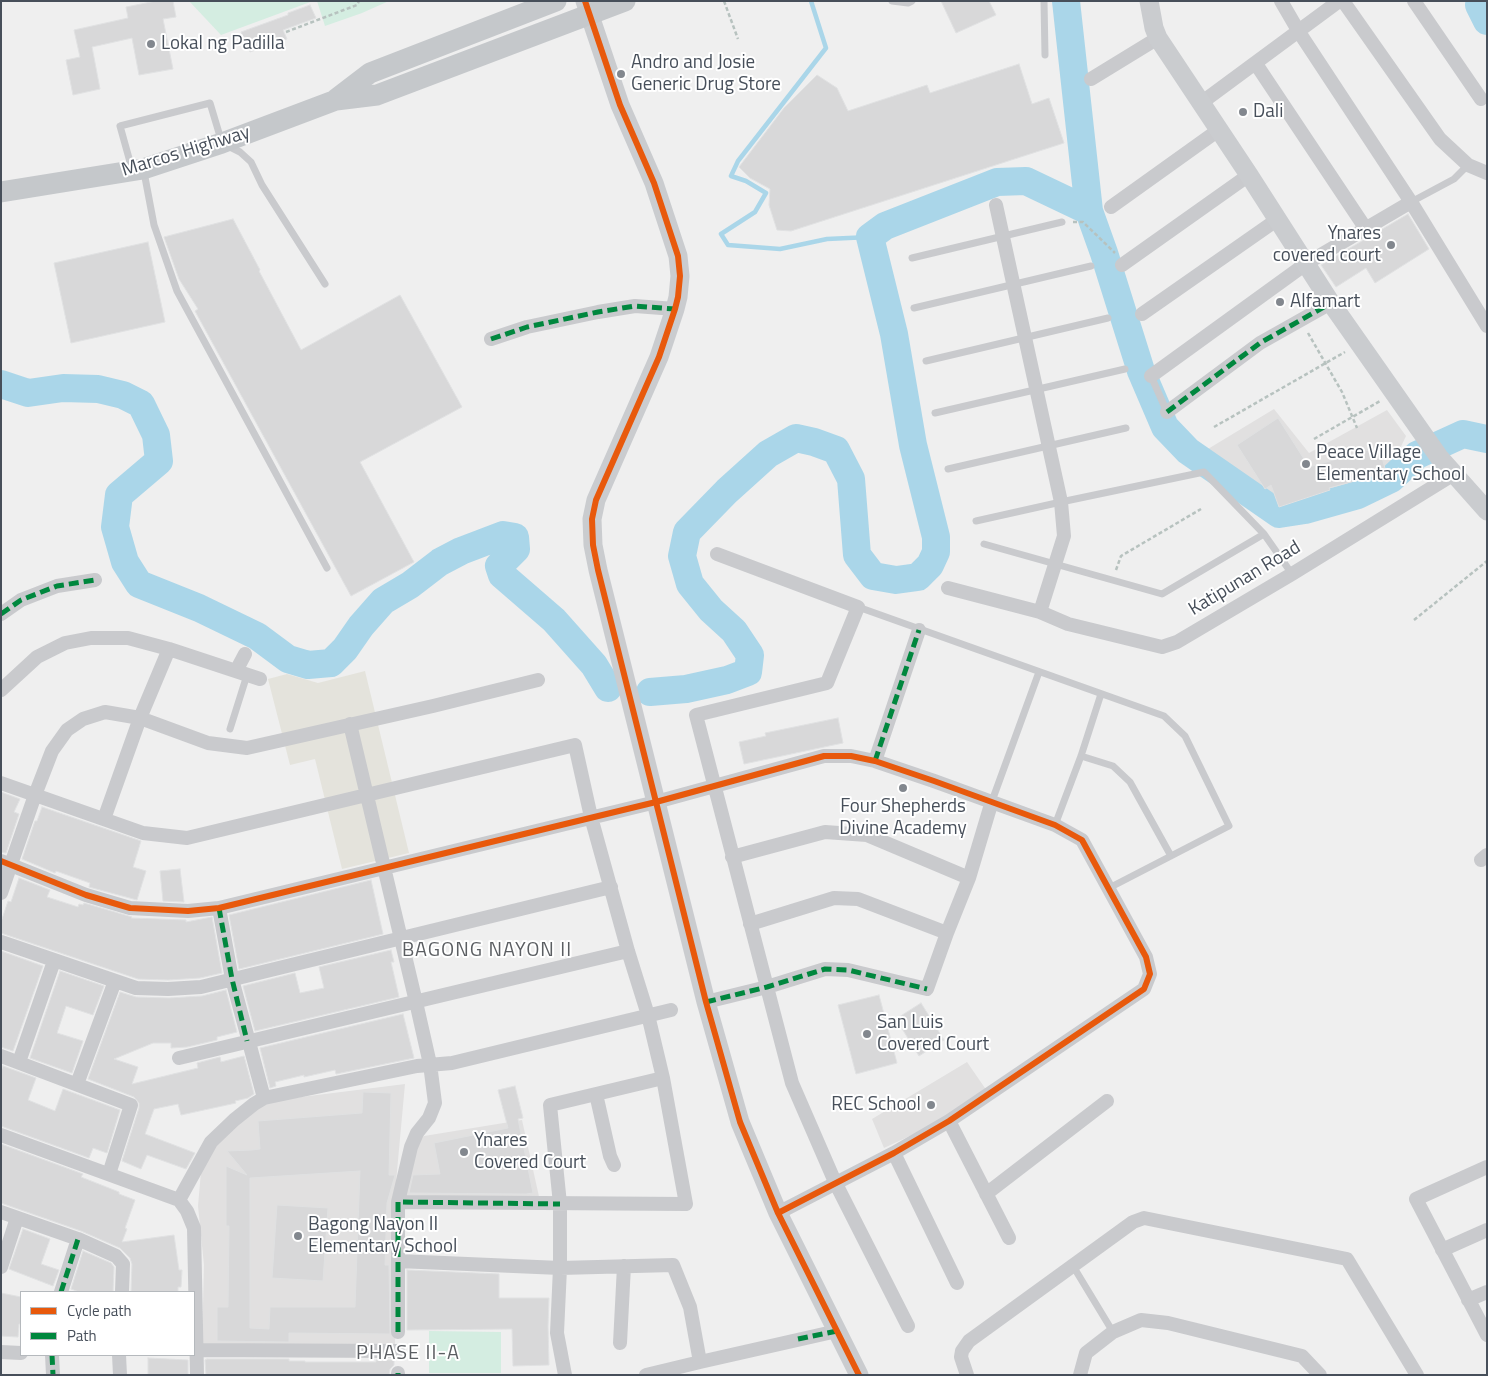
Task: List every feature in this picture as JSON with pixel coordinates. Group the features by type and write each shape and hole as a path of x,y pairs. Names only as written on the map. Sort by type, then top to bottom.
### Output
{"main road":[{"name":"Marcos Highway","path":"336,100 370,73 556,1"},
{"name":"Marcos Highway","path":"1,192 138,170 222,143 336,100 377,95 587,8 625,1"}],"street":[{"path":"1149,1 1154,28 1158,38 1220,129 1331,303 1439,457 1487,511"},
{"path":"1281,1 1299,32 1411,202 1487,326"},
{"path":"1201,103 1341,1 1440,139 1468,165 1487,173"},
{"path":"1414,1 1482,99"},
{"path":"587,8 620,105 654,183 678,256 680,276 675,309 659,357 600,491 592,519 593,545 706,1002 740,1122 778,1213 859,1375"},
{"path":"1091,79 1158,38"},
{"path":"1256,64 1366,229"},
{"path":"1111,207 1220,129"},
{"path":"1122,265 1250,175"},
{"path":"1152,376 1307,263 1411,202"},
{"path":"996,204 1061,502 1064,536 1040,612"},
{"path":"1142,314 1278,219"},
{"path":"1167,412 1260,343 1331,303"},
{"path":"491,339 527,327 598,312 635,306 675,309"},
{"name":"Katipunan Road","path":"948,588 1040,612 1068,624 1162,647 1177,642 1292,574 1454,474"},
{"path":"718,554 858,607 827,683 696,715 792,1084 835,1182 908,1326"},
{"path":"1,614 21,600 57,586 95,580"},
{"path":"875,761 919,630"},
{"path":"2,688 37,657 65,642 91,638 128,638 169,649 248,675 245,654"},
{"path":"104,819 140,718 169,649"},
{"path":"1,893 6,863 52,751 67,730 83,719 105,712 140,718 208,743 246,748 433,706 538,680"},
{"path":"350,724 430,1064 435,1103 429,1118 416,1134 411,1147 398,1202 398,1332"},
{"path":"1,783 143,833 187,838 575,745 590,817 648,1015 663,1078 686,1204 398,1202"},
{"path":"6,863 86,895 130,908 188,912 220,908 656,802 824,756 851,756 875,761 992,801 1055,825 1082,840 1146,957 1150,974 1144,989 949,1121 894,1153 778,1213"},
{"path":"706,1002 767,987 825,969 848,970 927,989 969,878 992,801"},
{"path":"732,857 825,832 867,834 969,878"},
{"path":"1,942 136,988 201,987 611,887"},
{"path":"750,924 834,898 858,899 947,933"},
{"path":"220,908 232,979 247,1041 264,1098"},
{"path":"179,1058 628,950"},
{"path":"19,1062 54,961"},
{"path":"77,1084 115,981"},
{"path":"179,1200 211,1142 240,1115 264,1098 430,1064 452,1063 671,1010"},
{"path":"1,1056 130,1104 109,1174"},
{"path":"565,1375 557,1333 560,1204 550,1105 663,1078"},
{"path":"596,1094 610,1156 614,1165"},
{"path":"986,1194 1107,1101"},
{"path":"949,1121 1009,1238"},
{"path":"1,1135 179,1200 187,1211 194,1228 198,1375"},
{"path":"894,1153 957,1283"},
{"path":"1487,1167 1416,1199 1487,1335"},
{"path":"1,1212 78,1239 116,1256 120,1260 123,1269 122,1291"},
{"path":"1,1267 17,1218"},
{"path":"967,1375 961,1357 962,1351 969,1341 1133,1222 1144,1218 1347,1259 1417,1375"},
{"path":"1442,1250 1487,1230"},
{"path":"61,1291 78,1239"},
{"path":"398,1261 560,1268 673,1265 690,1307 700,1362"},
{"path":"620,1343 624,1266"},
{"path":"1468,1300 1487,1292"},
{"path":"1080,1375 1086,1353 1113,1332 1141,1320 1168,1323 1302,1356 1320,1375"},
{"path":"646,1375 798,1338 837,1331"},
{"path":"196,1350 398,1351"},
{"path":"1,1352 20,1353"},
{"path":"52,1356 53,1375"},
{"path":"119,1356 120,1375"}],"lane":[{"path":"892,1 908,3 912,1"},
{"path":"1044,1 1045,55"},
{"path":"325,284 262,185 251,162 240,152 222,143 210,103 120,126 138,170 154,225 177,291 328,568"},
{"path":"1411,202 1454,179 1468,165"},
{"path":"912,258 1062,222"},
{"path":"914,308 1091,266"},
{"path":"926,362 1108,318"},
{"path":"935,413 1125,368"},
{"path":"1152,376 1167,412"},
{"path":"948,469 1126,428"},
{"path":"976,521 1204,472 1264,534 1292,574"},
{"path":"984,544 1162,594 1264,534"},
{"path":"858,607 1164,716 1185,736 1230,826 1109,888"},
{"path":"992,801 1039,672"},
{"path":"230,730 248,675"},
{"path":"1055,825 1081,756 1101,694"},
{"path":"1081,756 1113,766 1130,782 1171,856"},
{"path":"1074,1266 1113,1332"}],"path":[{"path":"286,32 357,5 359,1"},
{"path":"724,1 738,39"},
{"path":"1083,222 1112,249"},
{"path":"1301,321 1342,392 1357,428"},
{"path":"1214,427 1360,345"},
{"path":"1314,439 1394,393"},
{"path":"1112,581 1122,556 1202,509"},
{"path":"1414,620 1487,561"}],"shaded area":[{"name":"Peace Village Elementary School","path":"1274,409 1309,453 1387,410 1406,436 1388,474 1280,510 1203,452"},
{"path":"365,671 409,853 342,869 315,759 290,765 268,679 287,674 318,683"},
{"name":"REC School","path":"967,1062 987,1091 944,1120 884,1148 872,1119"},
{"name":"Bagong Nayon II Elementary School","path":"405,1084 396,1182 395,1347 202,1347 204,1265 198,1206 202,1160 261,1102"},
{"path":"522,1120 540,1201 401,1201 418,1137"}],"green space":[{"path":"189,1 313,1 221,35"},
{"path":"317,1 389,1 325,26"},
{"path":"429,1331 501,1332 501,1373 429,1373"}],"building":[{"path":"156,1 173,1 176,17 163,19 173,69 139,75 132,38 92,47 100,89 73,95 66,60 80,57 74,30 128,18 126,7"},
{"path":"941,1 989,1 996,15 956,33"},
{"path":"310,5 316,18 283,30 287,39 250,52 241,32"},
{"path":"1019,64 1032,104 1049,98 1064,143 791,231 777,230 769,205 770,189 750,178 739,167 784,108 817,75 837,88 848,111 927,85 930,93"},
{"name":"Ynares covered court","path":"1408,214 1429,249 1375,283 1366,268 1336,287 1321,265"},
{"path":"233,219 301,350 400,295 462,407 360,462 414,562 351,596 195,311 198,309 179,279 164,237"},
{"path":"148,242 165,322 71,343 54,263"},
{"path":"1278,418 1309,467 1379,447 1386,472 1329,488 1330,490 1279,507 1271,485 1265,489 1237,445"},
{"path":"838,718 843,743 744,764 739,742 766,736 765,733"},
{"path":"1,792 20,799 14,812 19,814 6,853 1,852"},
{"path":"42,807 141,841 133,867 146,871 137,900 89,887 90,883 56,871 55,873 22,859 35,821 37,821"},
{"path":"180,869 184,902 163,901 160,871"},
{"path":"19,878 50,890 47,897 78,907 79,904 83,905 84,903 131,918 186,920 186,922 212,917 222,973 200,978 138,979 1,933 1,922 8,901 11,902"},
{"path":"371,880 383,934 239,969 229,915"},
{"path":"391,950 394,962 391,962 399,997 255,1031 243,986 295,973 300,993 324,988 319,967"},
{"path":"1,951 43,966 13,1051 1,1047"},
{"path":"60,971 104,986 93,1015 66,1006 57,1033 83,1041 72,1073 30,1058"},
{"path":"226,990 237,1032 217,1037 217,1040 187,1047 171,1048 171,1043 153,1043 114,1059 138,1067 132,1084 198,1068 197,1063 220,1057 221,1062 244,1056 254,1094 248,1098 235,1101 236,1103 181,1115 178,1104 154,1109 145,1134 195,1153 186,1169 147,1155 141,1169 122,1161 139,1103 134,1097 88,1079 120,992 136,997 169,998 202,996"},
{"name":"San Luis Covered Court","path":"879,995 897,1063 856,1074 838,1005"},
{"path":"921,1003 944,1040 919,1056 896,1019"},
{"path":"403,1014 414,1058 336,1074 335,1070 304,1077 304,1075 275,1082 276,1086 270,1088 260,1048"},
{"path":"3,1066 36,1078 28,1100 55,1111 63,1089 120,1110 107,1153 93,1148 89,1158 1,1126 1,1071"},
{"path":"515,1086 523,1118 518,1119 533,1193 409,1193 413,1175 440,1174 434,1143 508,1128 498,1090"},
{"path":"363,1092 391,1093 389,1175 395,1175 387,1203 385,1265 389,1265 390,1334 289,1333 289,1342 217,1341 217,1307 228,1307 229,1226 226,1226 226,1166 247,1175 227,1151 260,1149 258,1121 362,1113","holes":["360,1171 355,1307 270,1307 269,1329 250,1328 250,1178"]},
{"path":"1,1144 83,1174 81,1177 135,1200 122,1242 174,1235 179,1270 182,1270 181,1287 178,1287 178,1291 131,1291 132,1264 130,1258 120,1248 81,1231 1,1203"},
{"path":"277,1205 328,1208 323,1281 272,1278"},
{"path":"23,1229 50,1239 41,1264 59,1270 53,1286 9,1269"},
{"path":"83,1251 111,1263 114,1267 113,1291 76,1291 71,1289"},
{"path":"407,1270 499,1274 499,1298 549,1298 549,1365 513,1366 512,1329 407,1330"},
{"path":"1,1293 20,1297 18,1337 1,1336"},
{"path":"148,1358 188,1360 188,1375 148,1375"},
{"path":"289,1359 289,1361 305,1362 376,1362 376,1360 394,1360 394,1365 390,1369 389,1375 206,1375 205,1360"}],"waterway":[{"path":"811,1 826,48 738,161 731,176 746,181 766,193 755,212 721,234 728,245 780,249 827,239 870,237"},
{"path":"1066,1 1089,211"},
{"path":"1480,1 1479,5 1487,21"},
{"path":"650,692 686,689 727,680 748,672 750,655 734,631 711,610 690,584 682,556 687,532 727,491 768,454 796,438 836,450 851,479 857,555 873,576 896,580 918,577 930,565 936,552 936,537 913,445 894,334 870,237 885,226 997,182 1026,181 1089,211 1141,371 1165,427 1188,451 1279,514 1305,510 1358,495 1391,479 1417,455 1463,434 1487,439"},
{"path":"1,384 28,393 63,388 98,389 123,395 141,404 156,435 159,461 119,495 115,527 125,562 139,584 199,608 257,636 288,659 308,665 331,663 345,649 361,626 383,601 410,585 440,562 461,551 503,535 515,537 516,549 499,566 502,575 554,620 594,665 608,688"}],"marked path":[{"path":"1167,412 1260,343 1331,303"},
{"path":"491,339 527,327 598,312 635,306 675,309"},
{"path":"1,614 21,600 57,586 95,580"},
{"path":"875,761 919,630"},
{"path":"219,908 232,979 247,1041"},
{"path":"706,1002 767,987 825,969 848,970 927,989"},
{"path":"398,1332 398,1202 560,1204"},
{"path":"61,1291 78,1239"},
{"path":"798,1339 837,1331"},
{"path":"52,1356 53,1375"}],"cycle path":[{"path":"585,1 620,105 654,183 678,256 680,276 675,309 659,357 596,500 592,519 593,545 706,1002 740,1122 778,1213 859,1375"},
{"path":"1,861 86,895 130,908 188,911 219,908 656,802 824,756 851,756 875,761 1055,825 1082,840 1146,957 1150,974 1144,989 949,1121 894,1153 778,1213"}],"place":[{"name":"Lokal ng Padilla","path":"151,44"},
{"name":"Andro and Josie Generic Drug Store","path":"621,74"},
{"name":"Dali","path":"1243,112"},
{"name":"Ynares covered court","path":"1391,245"},
{"name":"Alfamart","path":"1280,302"},
{"name":"Peace Village Elementary School","path":"1306,464"},
{"name":"Four Shepherds Divine Academy","path":"903,788"},
{"name":"San Luis Covered Court","path":"867,1034"},
{"name":"REC School","path":"931,1105"},
{"name":"Ynares Covered Court","path":"464,1152"},
{"name":"Bagong Nayon II Elementary School","path":"298,1236"}],"district":[{"name":"BAGONG NAYON II","path":"487,951"},
{"name":"PHASE II-A","path":"408,1354"}]}
